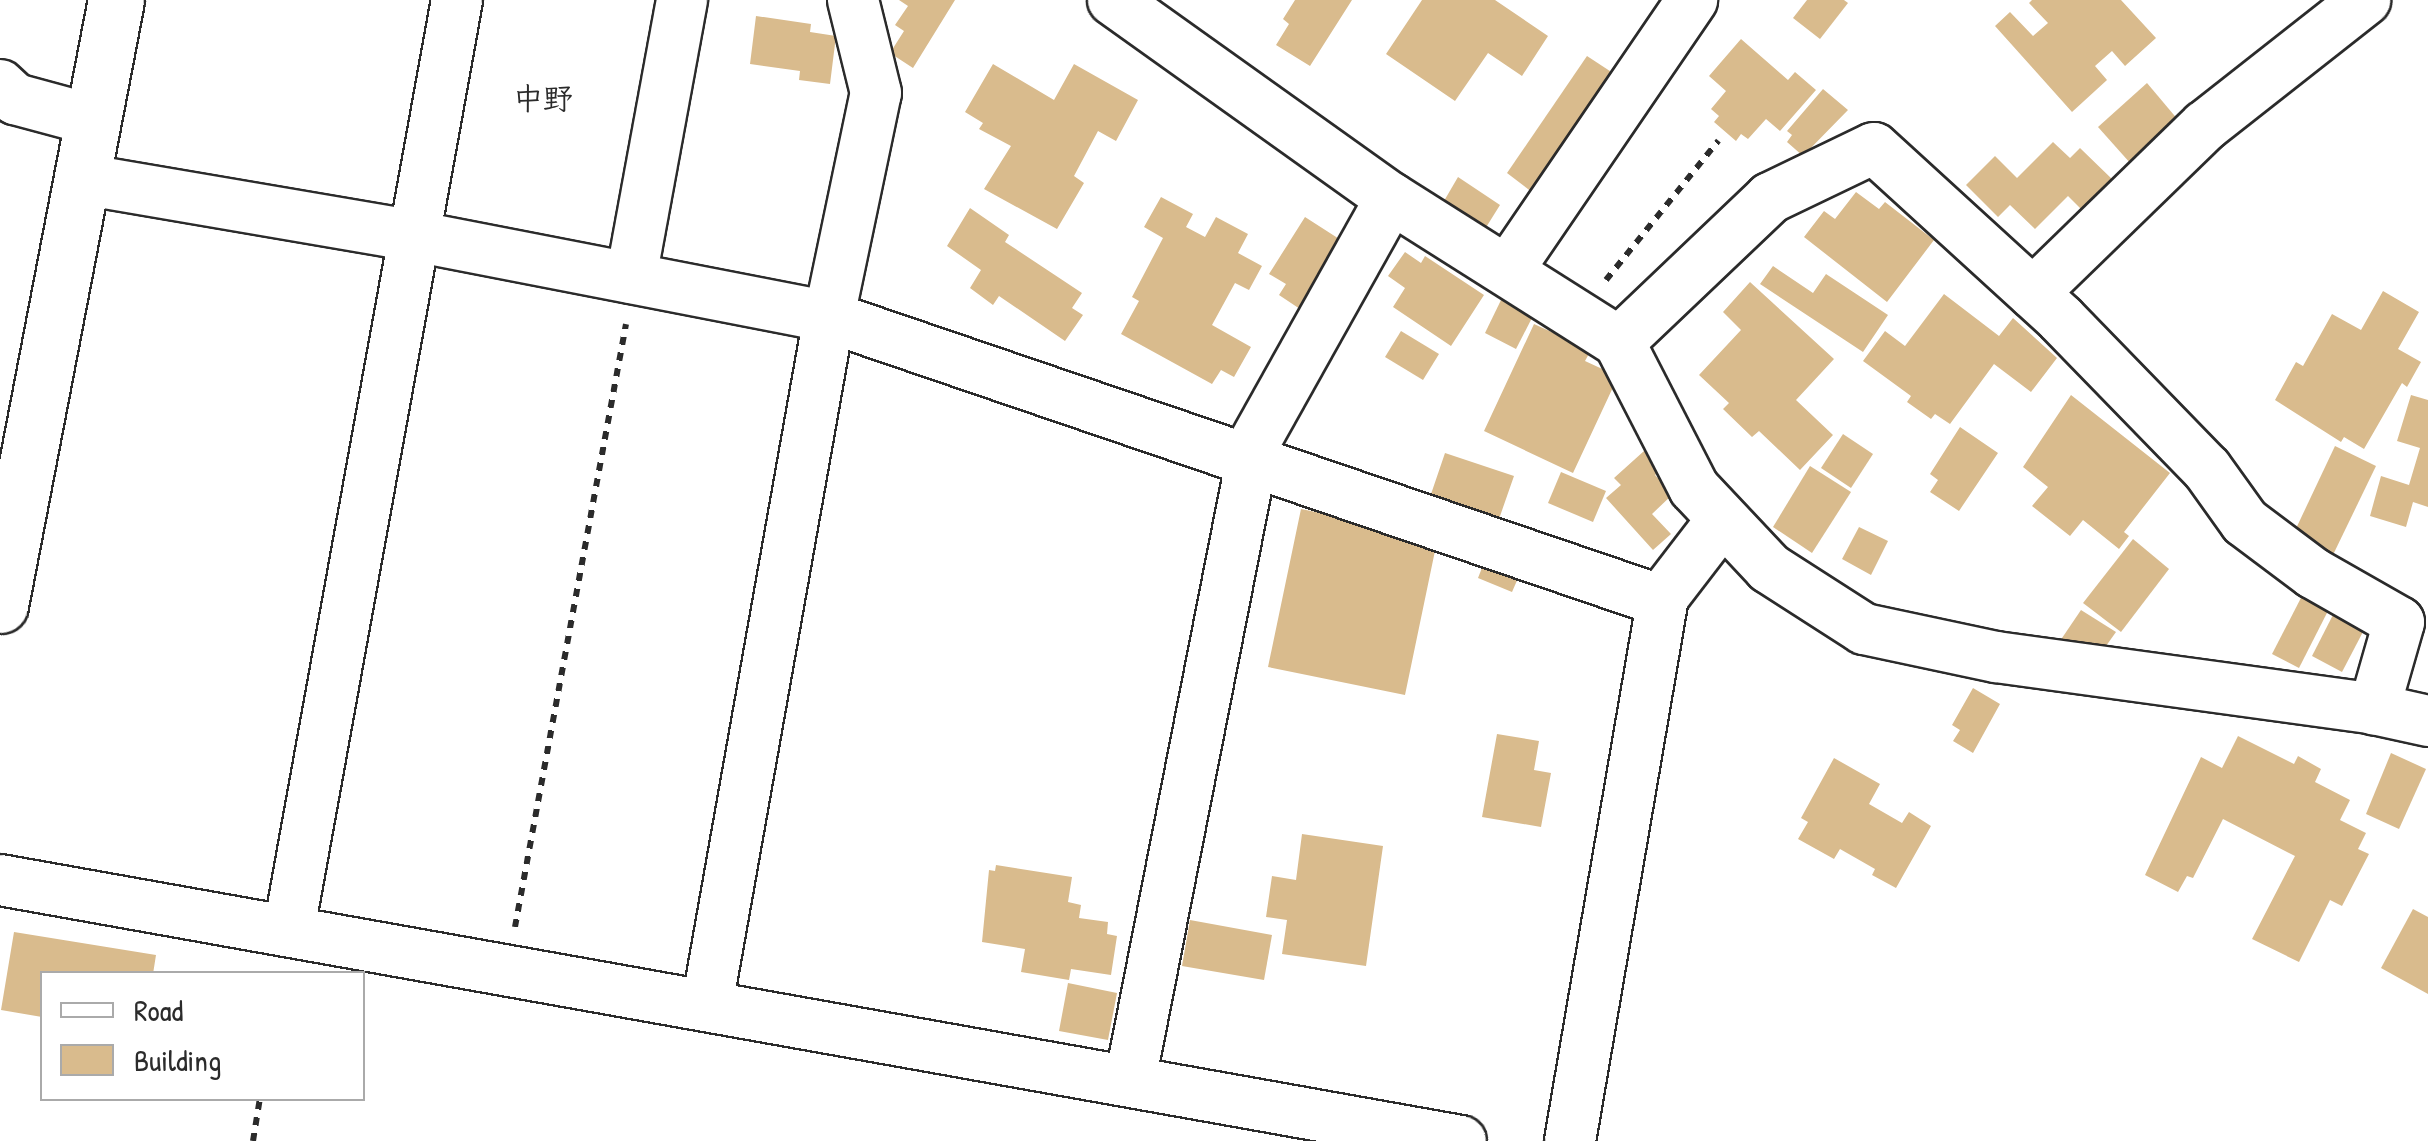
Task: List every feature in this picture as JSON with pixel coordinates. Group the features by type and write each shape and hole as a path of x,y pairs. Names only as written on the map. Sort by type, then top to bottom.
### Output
{"street":[{"path":"0,605 116,0"},
{"path":"289,929 457,0"},
{"path":"633,279 682,0"},
{"path":"707,1005 828,317 876,93 853,0"},
{"path":"1113,0 1391,198 1619,342 1694,488 1769,568 1864,629 1996,657 2374,709 2428,721"},
{"path":"1508,270 1692,0"},
{"path":"2033,294 2205,126 2364,0"},
{"path":"0,85 15,99 93,120"},
{"path":"1619,342 1770,198 1874,148 2033,294 2207,469 2245,522 2314,573 2398,622 2374,709"},
{"path":"82,179 414,236 828,317 1662,601"},
{"path":"1130,1082 1247,462 1391,198"},
{"path":"1570,1141 1662,601 1722,520"},
{"path":"0,880 1461,1141"}],"path":[{"path":"1577,316 1718,140"},
{"path":"507,969 633,279"},
{"path":"252,1141 259,1101"}],"building":[{"path":"899,0 955,0 913,68 890,53 904,31 895,25 908,6"},
{"path":"1295,0 1352,0 1310,66 1276,45 1289,24 1283,19"},
{"path":"1422,0 1495,0 1548,36 1522,76 1488,53 1455,101 1386,54"},
{"path":"1807,0 1848,3 1820,39 1793,18"},
{"path":"2121,0 2156,38 2125,66 2112,51 2095,66 2107,80 2072,112 1995,26 2010,12 2033,36 2048,23 2029,3"},
{"path":"756,16 811,24 810,32 836,36 830,84 799,80 800,71 750,64"},
{"path":"1741,39 1788,80 1795,72 1816,90 1780,131 1766,119 1748,139 1741,134 1736,141 1714,122 1719,116 1711,109 1726,91 1709,76"},
{"path":"1587,56 1619,77 1537,196 1507,173"},
{"path":"993,64 1054,100 1074,64 1138,100 1116,141 1098,131 1074,176 1084,183 1057,229 984,189 1011,146 979,129 983,123 965,112"},
{"path":"2147,83 2179,121 2131,164 2098,127"},
{"path":"1823,89 1848,110 1803,156 1787,142 1792,135 1787,131"},
{"path":"2053,142 2070,158 2080,148 2114,181 2084,212 2068,196 2035,229 2010,205 1998,217 1966,185 1995,156 2017,178"},
{"path":"1458,177 1500,205 1485,229 1444,201"},
{"path":"1856,192 1879,209 1885,202 1934,240 1887,302 1804,237 1824,211 1835,219"},
{"path":"1161,197 1193,214 1186,227 1205,237 1216,217 1248,234 1238,253 1262,266 1249,290 1235,283 1212,325 1251,347 1234,377 1221,370 1212,384 1121,334 1139,301 1132,297 1163,238 1144,227"},
{"path":"970,208 1009,235 1005,242 1082,293 1072,308 1083,315 1065,341 999,296 993,305 970,288 981,270 947,246"},
{"path":"1305,217 1347,244 1300,309 1279,295 1286,284 1269,274"},
{"path":"1405,252 1421,263 1425,256 1484,295 1451,346 1393,307 1405,288 1388,276"},
{"path":"1773,266 1813,293 1826,274 1888,315 1863,352 1760,284"},
{"path":"1750,282 1834,359 1796,400 1833,435 1800,470 1759,431 1752,437 1723,409 1729,403 1699,375 1741,330 1723,312"},
{"path":"2383,291 2419,312 2398,349 2421,362 2407,387 2402,383 2364,449 2344,437 2341,442 2275,400 2296,362 2303,366 2332,314 2361,330"},
{"path":"1944,294 1999,336 2013,318 2057,358 2031,392 1994,364 1950,424 1935,414 1931,419 1907,402 1911,396 1863,361 1885,331 1905,346"},
{"path":"1502,298 1534,314 1516,349 1485,333"},
{"path":"1534,324 1591,350 1585,361 1611,373 1608,380 1615,383 1573,473 1484,431"},
{"path":"1401,331 1439,354 1423,380 1385,357"},
{"path":"2071,395 2170,473 2124,532 2129,536 2119,549 2083,520 2070,536 2032,506 2048,487 2023,467"},
{"path":"2411,395 2428,400 2428,507 2413,502 2406,527 2370,516 2381,476 2409,485 2420,448 2397,441"},
{"path":"1960,427 1998,453 1959,511 1930,492 1938,480 1930,474"},
{"path":"1843,434 1873,454 1851,488 1821,468"},
{"path":"2335,446 2376,466 2331,559 2292,537"},
{"path":"1644,451 1661,470 1655,475 1673,494 1652,514 1671,534 1653,550 1606,498 1621,485 1614,478"},
{"path":"1445,453 1514,476 1499,519 1483,513 1481,520 1430,497"},
{"path":"1810,466 1851,492 1812,553 1773,527"},
{"path":"1561,472 1606,491 1593,522 1548,503"},
{"path":"1301,509 1390,527 1387,536 1436,546 1405,695 1268,667"},
{"path":"1859,527 1888,541 1871,575 1842,559"},
{"path":"2133,539 2169,569 2121,632 2083,603"},
{"path":"1487,555 1522,569 1512,592 1478,578"},
{"path":"2304,592 2331,605 2299,668 2272,654"},
{"path":"2337,607 2365,628 2342,672 2312,656"},
{"path":"2081,610 2116,632 2101,653 2060,641"},
{"path":"1973,688 2000,704 1973,753 1953,741 1960,730 1952,725"},
{"path":"1497,734 1539,741 1534,770 1551,773 1541,827 1482,817"},
{"path":"2238,736 2294,764 2298,756 2321,769 2315,782 2350,800 2340,820 2366,833 2358,849 2369,854 2342,906 2330,900 2299,962 2252,939 2295,856 2223,819 2193,878 2187,876 2178,892 2145,875 2201,757 2222,768"},
{"path":"2391,753 2426,769 2399,829 2366,814"},
{"path":"1834,758 1880,784 1869,804 1902,823 1909,812 1931,826 1896,888 1872,875 1875,869 1840,849 1834,859 1798,839 1808,822 1801,818"},
{"path":"1302,834 1383,846 1366,966 1282,954 1287,920 1266,917 1272,876 1296,880"},
{"path":"996,865 1072,877 1068,902 1081,905 1079,918 1108,922 1107,934 1117,936 1111,975 1071,969 1069,980 1021,972 1025,949 982,942 989,870 995,871"},
{"path":"2413,909 2428,917 2428,994 2381,968"},
{"path":"1190,920 1272,935 1264,980 1182,966"},
{"path":"14,932 156,955 153,971 40,971 40,1017 1,1010"},
{"path":"1068,983 1117,993 1108,1040 1059,1031"}],"district":[{"name":"中野","path":"543,98"}]}
